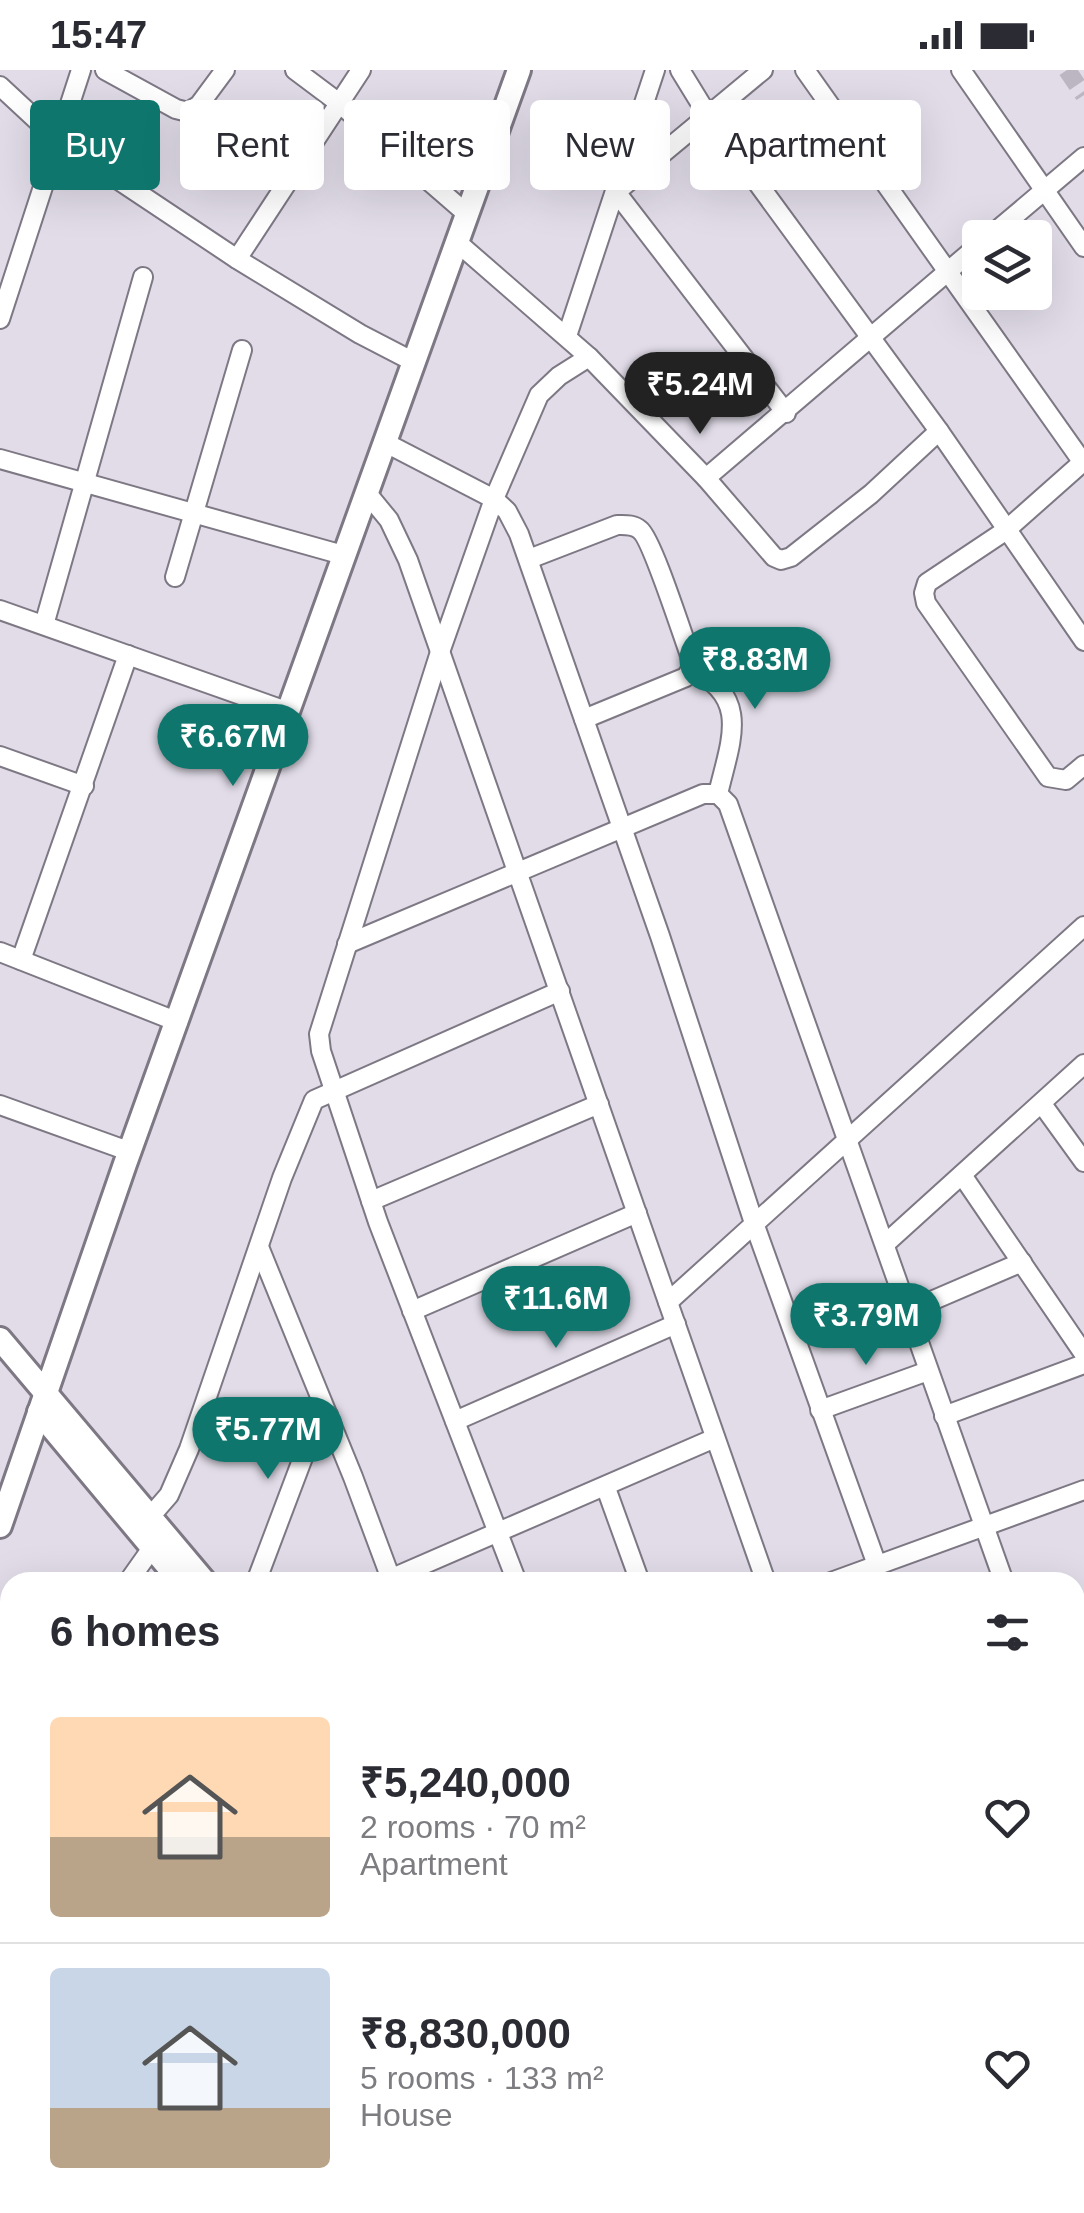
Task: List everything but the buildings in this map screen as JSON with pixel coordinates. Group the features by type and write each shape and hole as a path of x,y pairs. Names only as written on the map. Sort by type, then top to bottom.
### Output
{"street":[{"path":"71,100 81,70"},
{"path":"105,70 188,112 199,105 224,70"},
{"path":"295,70 467,214"},
{"path":"237,259 361,70"},
{"path":"0,1526 6,1492 43,1402 519,70"},
{"path":"567,336 655,70"},
{"path":"680,70 699,100"},
{"path":"726,100 763,70"},
{"path":"805,70 1084,462 1005,531 927,583 924,593 926,602 1048,777 1066,780 1084,765"},
{"path":"961,70 1084,247"},
{"path":"0,86 30,113"},
{"path":"616,192 690,129"},
{"path":"1010,220 1084,157"},
{"path":"0,319 42,190"},
{"path":"134,190 237,259 414,362"},
{"path":"764,190 939,430 1084,641"},
{"path":"616,192 786,413"},
{"path":"458,243 589,357 706,478 774,557 781,560 792,557 871,494 939,430"},
{"path":"706,478 962,259"},
{"path":"44,626 143,276"},
{"path":"174,577 242,350"},
{"path":"513,1572 371,1201 321,1051 319,1034 440,652 494,499 539,394 589,357"},
{"path":"384,442 494,499 507,511 529,559 754,1223 876,1565"},
{"path":"0,459 343,555"},
{"path":"366,492 389,520 408,560 763,1572"},
{"path":"529,559 617,525 631,524 641,530 654,554 691,658 686,677 584,719"},
{"path":"0,610 288,712"},
{"path":"21,960 128,655"},
{"path":"691,669 713,679 726,695 732,714 731,740 718,794"},
{"path":"0,756 84,786"},
{"path":"347,944 704,794 718,794 728,804 1001,1572"},
{"path":"668,1302 1084,926"},
{"path":"0,952 178,1022"},
{"path":"132,1572 147,1532 190,1449 314,1100 560,992"},
{"path":"885,1244 1084,1064"},
{"path":"371,1201 599,1104"},
{"path":"1042,1104 1084,1162"},
{"path":"0,1105 131,1152"},
{"path":"962,1176 1084,1354"},
{"path":"412,1311 637,1212"},
{"path":"259,1246 328,1415 384,1572"},
{"path":"908,1311 1022,1262"},
{"path":"455,1421 676,1324"},
{"path":"0,1339 43,1402 174,1572"},
{"path":"944,1416 1084,1364"},
{"path":"820,1410 928,1371"},
{"path":"260,1572 312,1431 328,1415"},
{"path":"408,1572 716,1438"},
{"path":"606,1488 636,1572"},
{"path":"857,1572 1084,1490"},
{"path":"147,1532 193,1572"}],"tunnel":[{"path":"1067,70 1084,95"}]}
